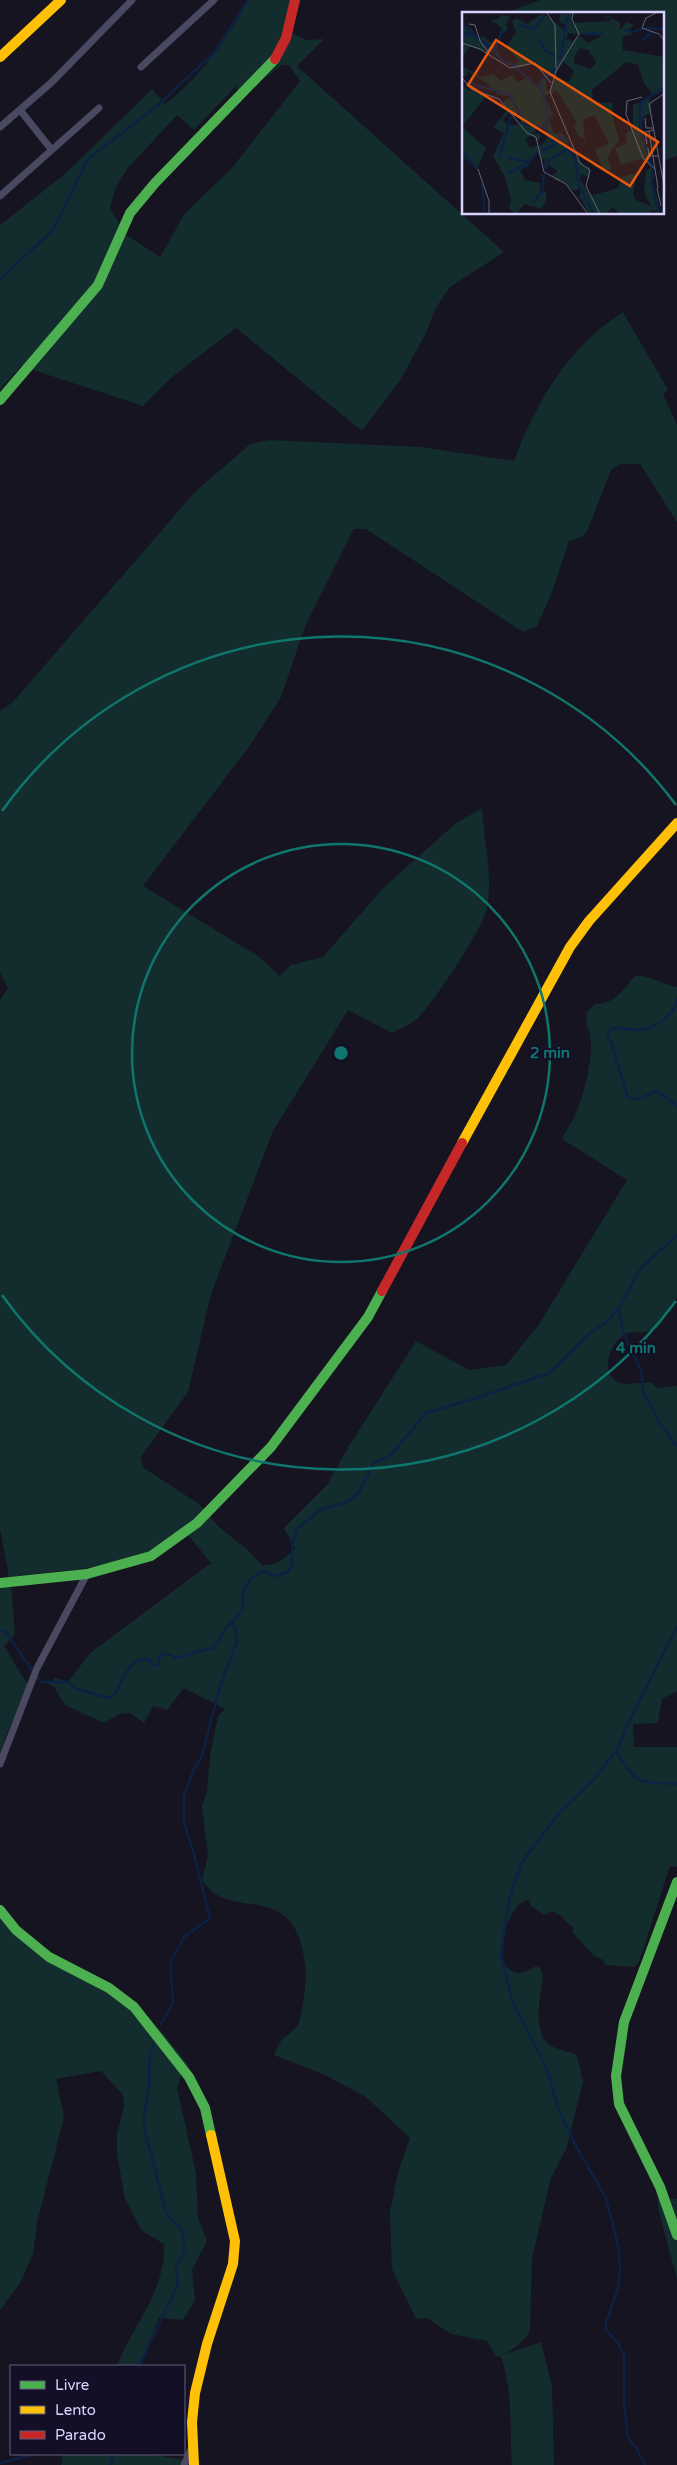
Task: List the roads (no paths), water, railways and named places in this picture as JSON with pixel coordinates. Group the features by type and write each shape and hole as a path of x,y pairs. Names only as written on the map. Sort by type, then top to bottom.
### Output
{"street":[{"path":"0,57 61,0"},
{"path":"0,127 52,82 132,0"},
{"path":"141,67 215,0"},
{"path":"0,400 98,284 109,264 130,213 154,183 278,55 286,38 294,0"},
{"path":"0,196 99,108"},
{"path":"20,110 51,149"},
{"path":"0,1584 87,1574 135,1562 165,1548 197,1523 271,1447 368,1317 500,1072 570,947 589,921 628,880 677,823"},
{"path":"0,1764 37,1668 87,1574"},
{"path":"677,1882 624,2022 616,2076 619,2104 660,2188 677,2234"},
{"path":"0,1910 16,1930 48,1957 109,1988 134,2008 189,2077 204,2108 235,2240 233,2264 207,2344 195,2393 194,2465"},
{"path":"184,2465 193,2444"}],"waterway":[{"path":"0,279 53,230 88,159 157,106 214,53 248,0"},
{"path":"677,999 672,1011 658,1024 639,1030 611,1029 607,1036 611,1041 628,1098 639,1099 657,1091 677,1106"},
{"path":"0,1630 6,1632 42,1682 67,1682 75,1688 108,1698 116,1692 129,1669 138,1660 148,1659 154,1666 158,1665 160,1655 163,1654 177,1658 215,1647 225,1629 243,1610 243,1592 251,1579 261,1572 275,1576 288,1572 292,1565 292,1545 298,1528 320,1510 349,1501 359,1492 374,1463 391,1455 426,1413 550,1373 589,1334 609,1320 619,1307 641,1268 677,1235"},
{"path":"619,1307 623,1332 641,1371 643,1391 659,1422 677,1446"},
{"path":"161,2024 173,2003 170,1963 184,1937 210,1918 184,1822 184,1795 194,1769 202,1756 220,1686 237,1642 232,1622"},
{"path":"645,2465 637,2449 629,2439 627,2431 624,2405 624,2355 618,2343 606,2330 606,2323 618,2288 620,2267 618,2245 606,2198 577,2148 559,2111 546,2067 512,2001 501,1955 509,1899 521,1863 560,1812 593,1780 616,1751 677,1627"},
{"path":"616,1751 629,1771 640,1780 677,1784"},
{"path":"139,2365 178,2284 176,2269 185,2247 181,2227 170,2219 165,2209 145,2131 144,2117 149,2088 150,2053 156,2038"},
{"path":"0,2463 31,2455"},
{"path":"110,2465 113,2455"}]}
